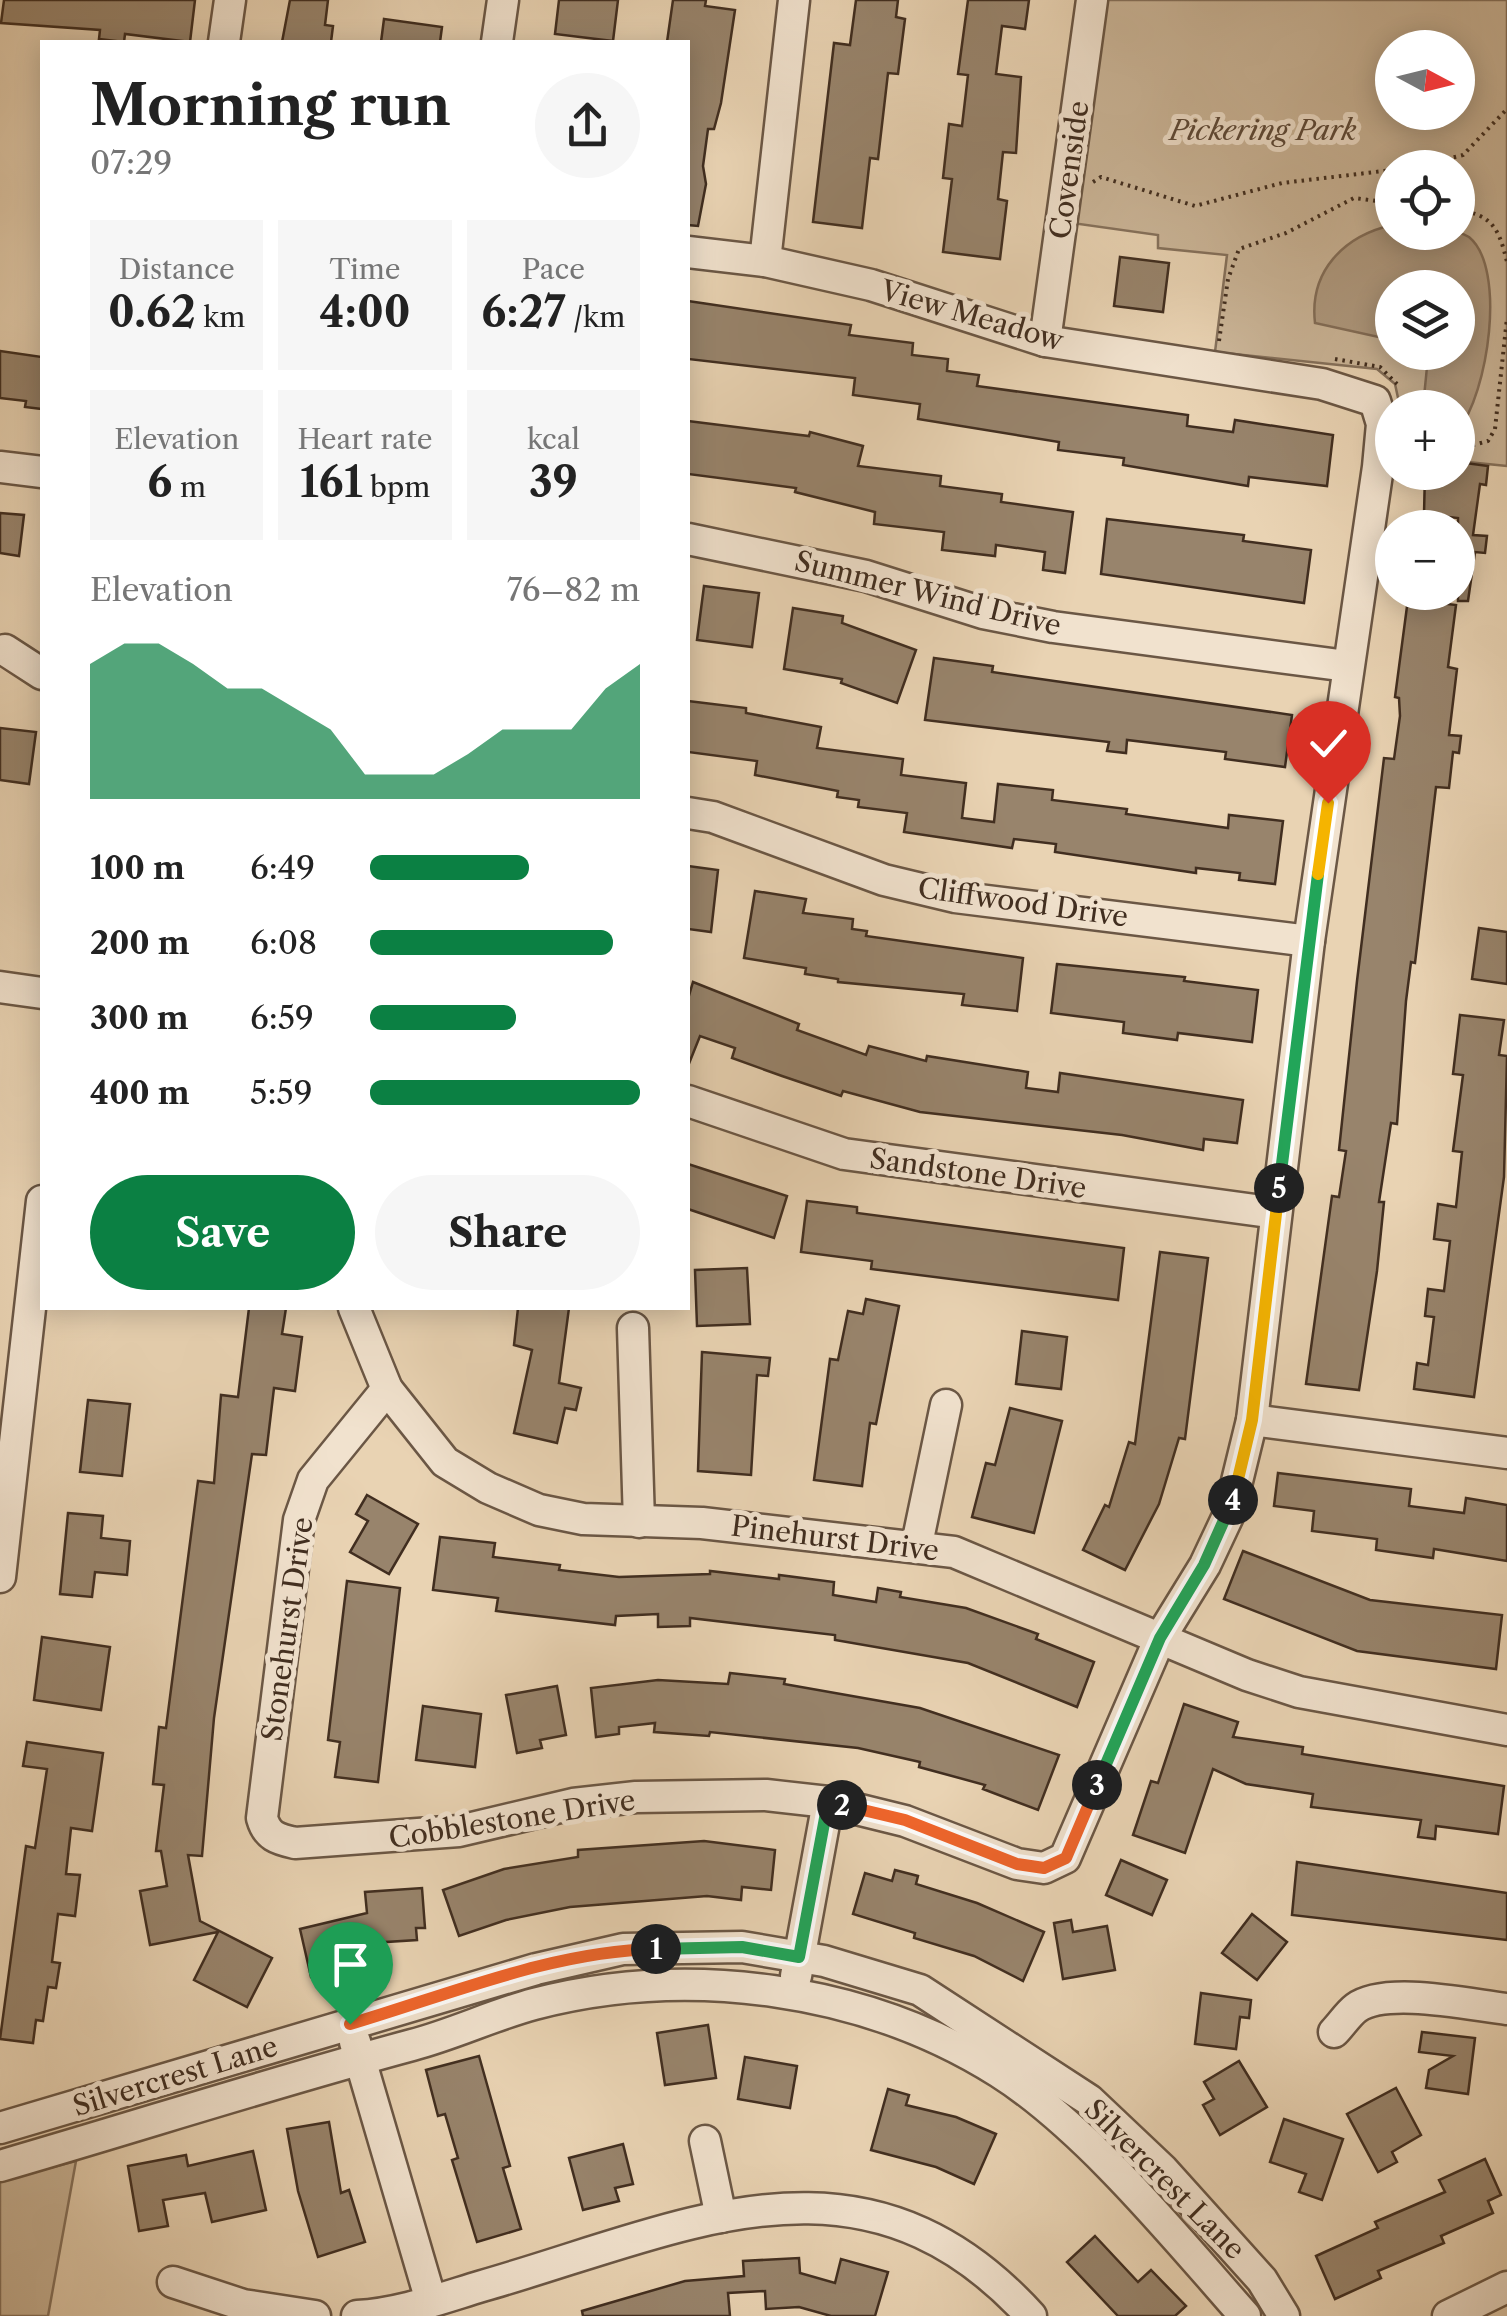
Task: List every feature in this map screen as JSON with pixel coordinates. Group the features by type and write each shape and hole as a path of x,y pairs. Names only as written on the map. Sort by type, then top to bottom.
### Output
{"street":[{"path":"224,40 230,0"},
{"path":"497,40 503,0"},
{"path":"764,261 794,0"},
{"name":"Covenside","path":"1045,341 1092,0"},
{"name":"View Meadow","path":"690,252 764,261 871,285 1045,341 1322,384 1375,400 1382,424 1347,666"},
{"path":"0,467 40,472"},
{"name":"Summer Wind Drive","path":"690,538 866,576 984,613 1053,627 1347,666"},
{"path":"5,650 40,673"},
{"path":"1160,1638 1204,1565 1228,1514 1252,1420 1309,941 1347,666"},
{"name":"Cliffwood Drive","path":"690,812 713,817 884,880 955,897 1309,941"},
{"path":"0,987 40,994"},
{"name":"Sandstone Drive","path":"690,1102 844,1154 1276,1213"},
{"path":"0,1577 40,1220"},
{"name":"Pinehurst Drive","path":"355,1310 388,1389 445,1462 488,1488 540,1510 583,1519 702,1523 917,1544 983,1562 1298,1692 1507,1730"},
{"path":"634,1328 639,1522"},
{"name":"Stonehurst Drive","path":"271,1834 262,1818 306,1494 388,1389"},
{"path":"917,1544 946,1405"},
{"path":"1252,1420 1507,1453"},
{"name":"Cobblestone Drive","path":"271,1834 295,1843 370,1841 459,1831 572,1804 636,1797 766,1795 828,1802 905,1820 1017,1864 1044,1868 1066,1858 1160,1638"},
{"path":"792,1994 828,1802"},
{"name":"Silvercrest Lane","path":"0,2128 536,1969 622,1950 742,1947 799,1957 920,1990 1090,2100 1176,2183 1262,2280 1284,2316"},
{"name":"Silvercrest Lane","path":"0,2166 534,2004 639,1987 687,1985 792,1994 872,2012 935,2037 999,2072 1040,2102 1157,2216 1245,2316"},
{"path":"1334,2032 1358,2007 1379,2000 1399,1998 1507,2010"},
{"path":"350,2024 431,2301"},
{"path":"705,2141 721,2217"},
{"path":"357,2316 431,2301 721,2217 788,2207 824,2207 908,2224 955,2248 1031,2316"},
{"path":"173,2282 243,2305 314,2316"},
{"path":"1448,2316 1507,2287"}],"path":[{"path":"1468,150 1507,109"},
{"path":"1086,189 1101,177 1195,206 1282,183 1375,172"},
{"path":"1218,346 1228,280 1239,249 1286,233 1354,198 1375,201"},
{"path":"1475,212 1496,224 1507,262"},
{"path":"1475,444 1488,441 1495,429 1507,318"}],"green space":[{"name":"Pickering Park","path":"1101,0 1507,0 1507,466 1475,463 1475,390 1396,390 1395,384 1378,370 1475,370 1475,270 1375,270 1375,369 1215,352 1227,255 1158,248 1158,235 1072,223"},
{"path":"76,2161 48,2316 0,2316 0,2181"}],"shaded area":[{"path":"1375,230 1375,250 1475,250 1475,245 1481,253 1488,275 1489,332 1475,397 1475,390 1425,390 1427,370 1475,370 1475,270 1375,270 1375,336 1315,323 1318,287 1324,272 1345,247"}],"building":[{"path":"4,0 195,0 190,40 125,34 124,40 107,40 99,39 100,30 1,23"},
{"path":"290,0 328,0 325,25 333,26 331,40 282,40"},
{"path":"559,0 618,0 613,40 555,34"},
{"path":"673,0 706,0 705,6 735,10 721,103 714,129 708,129 703,166 706,184 698,226 690,225 690,40 667,40"},
{"path":"856,0 898,0 896,17 905,19 898,74 888,73 878,159 870,158 862,228 813,222 834,43 850,45"},
{"path":"968,0 1029,0 1025,29 1002,26 996,74 1021,77 1016,153 1003,152 998,199 1007,201 1000,259 943,252 952,179 943,178 949,124 962,126 968,75 958,74"},
{"path":"384,19 442,27 440,40 381,40"},
{"path":"1120,257 1169,263 1163,312 1114,306"},
{"path":"690,301 851,325 849,335 913,343 912,355 948,359 947,371 979,375 977,386 1188,415 1187,426 1233,432 1235,420 1333,435 1327,486 1249,477 1248,486 1123,465 1124,458 1058,450 1059,442 918,419 920,404 853,395 855,378 690,359"},
{"path":"0,351 40,357 40,409 25,407 26,401 0,398"},
{"path":"690,421 809,436 810,432 863,446 858,466 941,476 940,486 1002,494 1001,502 1073,512 1065,573 1043,570 1045,552 996,545 995,556 942,550 944,532 874,524 875,512 795,492 796,488 690,474"},
{"path":"1475,464 1488,466 1486,485 1480,484 1475,520 1475,510 1424,510 1425,490 1475,490"},
{"path":"0,513 24,515 19,556 0,553"},
{"path":"1107,519 1244,535 1243,541 1311,550 1304,603 1101,574"},
{"path":"1475,535 1487,536 1485,553 1475,552"},
{"path":"704,586 759,593 752,647 697,640"},
{"path":"793,608 843,616 842,623 916,650 897,703 841,683 842,679 784,669"},
{"path":"1407,610 1455,610 1448,667 1457,669 1449,735 1461,736 1459,753 1453,752 1449,788 1436,787 1415,963 1411,962 1406,1001 1397,1124 1391,1123 1379,1202 1384,1202 1377,1271 1359,1390 1306,1384 1332,1196 1339,1197 1346,1151 1339,1150 1357,981 1384,758 1394,759 1400,716 1399,698 1395,697"},
{"path":"934,658 993,666 992,672 1292,715 1285,767 1225,759 1226,752 1127,740 1126,753 1107,751 1109,742 925,720"},
{"path":"690,701 746,708 746,713 821,727 817,748 903,759 901,775 966,783 962,818 994,822 998,784 1053,790 1052,800 1228,828 1229,815 1283,821 1275,884 1239,880 1240,873 1196,868 1196,873 1055,852 1056,844 1014,839 1012,848 904,832 907,813 858,807 859,800 837,797 838,791 755,775 757,761 690,752"},
{"path":"0,728 36,732 29,784 0,780"},
{"path":"690,866 718,870 711,932 690,929"},
{"path":"755,891 806,899 803,913 853,919 852,929 867,931 866,936 1023,958 1017,1011 962,1005 964,994 838,982 805,974 806,968 744,958"},
{"path":"1479,928 1507,932 1507,984 1472,979"},
{"path":"1057,964 1185,977 1184,981 1258,990 1252,1042 1178,1033 1177,1040 1123,1033 1124,1022 1051,1013"},
{"path":"693,982 799,1024 797,1030 866,1055 869,1046 926,1061 927,1056 1028,1072 1026,1088 1058,1092 1060,1073 1243,1100 1237,1143 1204,1139 1203,1150 1122,1135 920,1112 843,1091 841,1096 782,1076 732,1058 735,1048 700,1036 690,1061"},
{"path":"1460,1015 1504,1020 1499,1055 1507,1056 1504,1177 1474,1397 1414,1389 1417,1363 1428,1365 1434,1317 1425,1316 1428,1289 1444,1291 1450,1241 1434,1239 1438,1204 1456,1207 1462,1152 1453,1151 1463,1075 1453,1074"},
{"path":"690,1165 787,1196 774,1238 690,1210"},
{"path":"807,1201 857,1207 857,1213 1124,1248 1118,1300 871,1269 872,1261 801,1252"},
{"path":"1160,1252 1208,1258 1185,1439 1179,1438 1159,1504 1125,1570 1083,1550 1105,1505 1109,1507 1129,1442 1135,1444"},
{"path":"747,1268 750,1324 697,1326 695,1270"},
{"path":"866,1299 899,1306 876,1424 870,1423 862,1486 814,1480 830,1359 838,1360 848,1311 863,1314"},
{"path":"249,1310 286,1310 282,1334 302,1337 295,1391 274,1388 266,1455 252,1454 214,1718 202,1856 188,1855 200,1921 272,1958 247,2007 194,1980 218,1932 150,1945 140,1891 167,1886 161,1851 156,1851 164,1785 153,1784 159,1727 166,1728 198,1481 214,1483 221,1395 238,1397"},
{"path":"518,1310 569,1310 559,1383 581,1388 576,1410 565,1408 557,1443 514,1433 532,1350 514,1345"},
{"path":"1022,1331 1067,1337 1061,1389 1016,1384"},
{"path":"702,1352 770,1358 768,1376 757,1375 751,1475 698,1471"},
{"path":"88,1400 130,1404 122,1476 80,1472"},
{"path":"1010,1408 1062,1421 1034,1533 972,1517 986,1463 995,1465"},
{"path":"1278,1473 1411,1489 1409,1506 1464,1513 1466,1498 1507,1505 1507,1561 1434,1549 1433,1558 1376,1550 1377,1539 1312,1531 1314,1511 1274,1506"},
{"path":"367,1495 418,1524 389,1574 350,1552 368,1521 356,1514"},
{"path":"68,1513 103,1516 101,1538 130,1541 127,1575 95,1572 92,1597 60,1594"},
{"path":"440,1537 495,1543 493,1557 560,1565 559,1570 619,1577 710,1571 779,1579 779,1575 834,1582 833,1595 876,1602 878,1588 901,1592 900,1597 966,1608 1038,1634 1036,1639 1094,1662 1077,1707 968,1663 835,1640 835,1635 690,1618 690,1626 658,1627 658,1614 616,1616 615,1625 496,1611 498,1598 433,1590"},
{"path":"1243,1551 1370,1600 1502,1615 1496,1669 1357,1651 1224,1599"},
{"path":"347,1581 400,1588 378,1782 335,1777 340,1742 328,1740"},
{"path":"42,1637 110,1647 101,1710 34,1700"},
{"path":"730,1673 785,1679 784,1684 920,1708 1059,1755 1038,1810 983,1789 985,1785 919,1767 920,1762 858,1748 710,1732 709,1736 654,1732 655,1723 619,1727 619,1734 596,1737 591,1688 658,1680 728,1684"},
{"path":"557,1686 566,1735 540,1740 542,1748 517,1753 506,1695"},
{"path":"1184,1704 1238,1722 1233,1737 1303,1747 1302,1754 1504,1786 1498,1834 1436,1826 1435,1839 1418,1837 1421,1820 1311,1807 1313,1794 1246,1784 1213,1769 1185,1853 1133,1835 1151,1781 1158,1783"},
{"path":"423,1706 481,1714 475,1767 416,1760"},
{"path":"27,1742 103,1753 92,1831 71,1828 66,1874 80,1875 75,1916 58,1914 52,1962 60,1963 56,1988 48,1987 43,2021 36,2020 33,2043 0,2039 26,1846 35,1848 47,1769 23,1766"},
{"path":"704,1841 775,1850 771,1890 742,1887 741,1900 707,1896 570,1907 506,1920 459,1936 443,1890 504,1869 578,1857 578,1850"},
{"path":"1121,1860 1167,1880 1152,1915 1106,1895"},
{"path":"1297,1862 1507,1893 1507,1940 1292,1915"},
{"path":"895,1870 918,1876 916,1884 977,1903 1044,1932 1023,1981 974,1956 853,1914 865,1873 892,1881"},
{"path":"422,1888 425,1928 416,1928 417,1940 355,1944 360,1965 311,1977 300,1929 367,1913 365,1892"},
{"path":"1252,1914 1287,1942 1257,1980 1222,1953"},
{"path":"1071,1920 1073,1932 1107,1926 1115,1970 1063,1979 1054,1923"},
{"path":"1201,1993 1251,2000 1249,2018 1240,2017 1236,2049 1195,2044"},
{"path":"708,2025 716,2078 665,2085 657,2033"},
{"path":"1422,2032 1475,2038 1468,2094 1426,2088 1429,2070 1453,2056 1419,2052"},
{"path":"479,2056 510,2166 503,2168 521,2229 477,2242 452,2160 458,2158 445,2114 438,2116 426,2070"},
{"path":"745,2057 797,2066 790,2108 738,2099"},
{"path":"1239,2061 1267,2107 1220,2135 1203,2105 1214,2099 1204,2082"},
{"path":"1396,2088 1421,2135 1392,2152 1397,2162 1378,2172 1347,2114"},
{"path":"888,2089 909,2095 906,2105 956,2117 996,2134 974,2184 936,2167 871,2150"},
{"path":"1284,2119 1343,2139 1322,2200 1299,2192 1306,2174 1270,2162"},
{"path":"329,2122 341,2193 349,2190 365,2242 318,2257 298,2191 287,2129"},
{"path":"623,2144 633,2184 615,2188 619,2201 583,2210 569,2158"},
{"path":"253,2151 266,2210 212,2222 205,2193 163,2200 168,2226 139,2231 128,2166 186,2155 188,2166"},
{"path":"1485,2159 1501,2195 1488,2201 1493,2213 1441,2236 1444,2243 1378,2271 1381,2278 1335,2299 1316,2256 1378,2228 1375,2222 1445,2192 1439,2180"},
{"path":"1095,2236 1138,2282 1151,2270 1186,2306 1175,2316 1118,2316 1067,2262"},
{"path":"799,2258 800,2273 835,2283 841,2259 888,2272 875,2316 831,2316 799,2307 766,2309 765,2291 728,2293 730,2316 583,2316 582,2311 685,2281 744,2276 743,2261"}],"route":[{"path":"350,2024 536,1969 622,1950 742,1947 799,1957 828,1802 905,1820 1017,1864 1044,1868 1066,1858 1160,1638 1204,1565 1228,1514 1241,1472 1252,1420 1328,803"}]}
